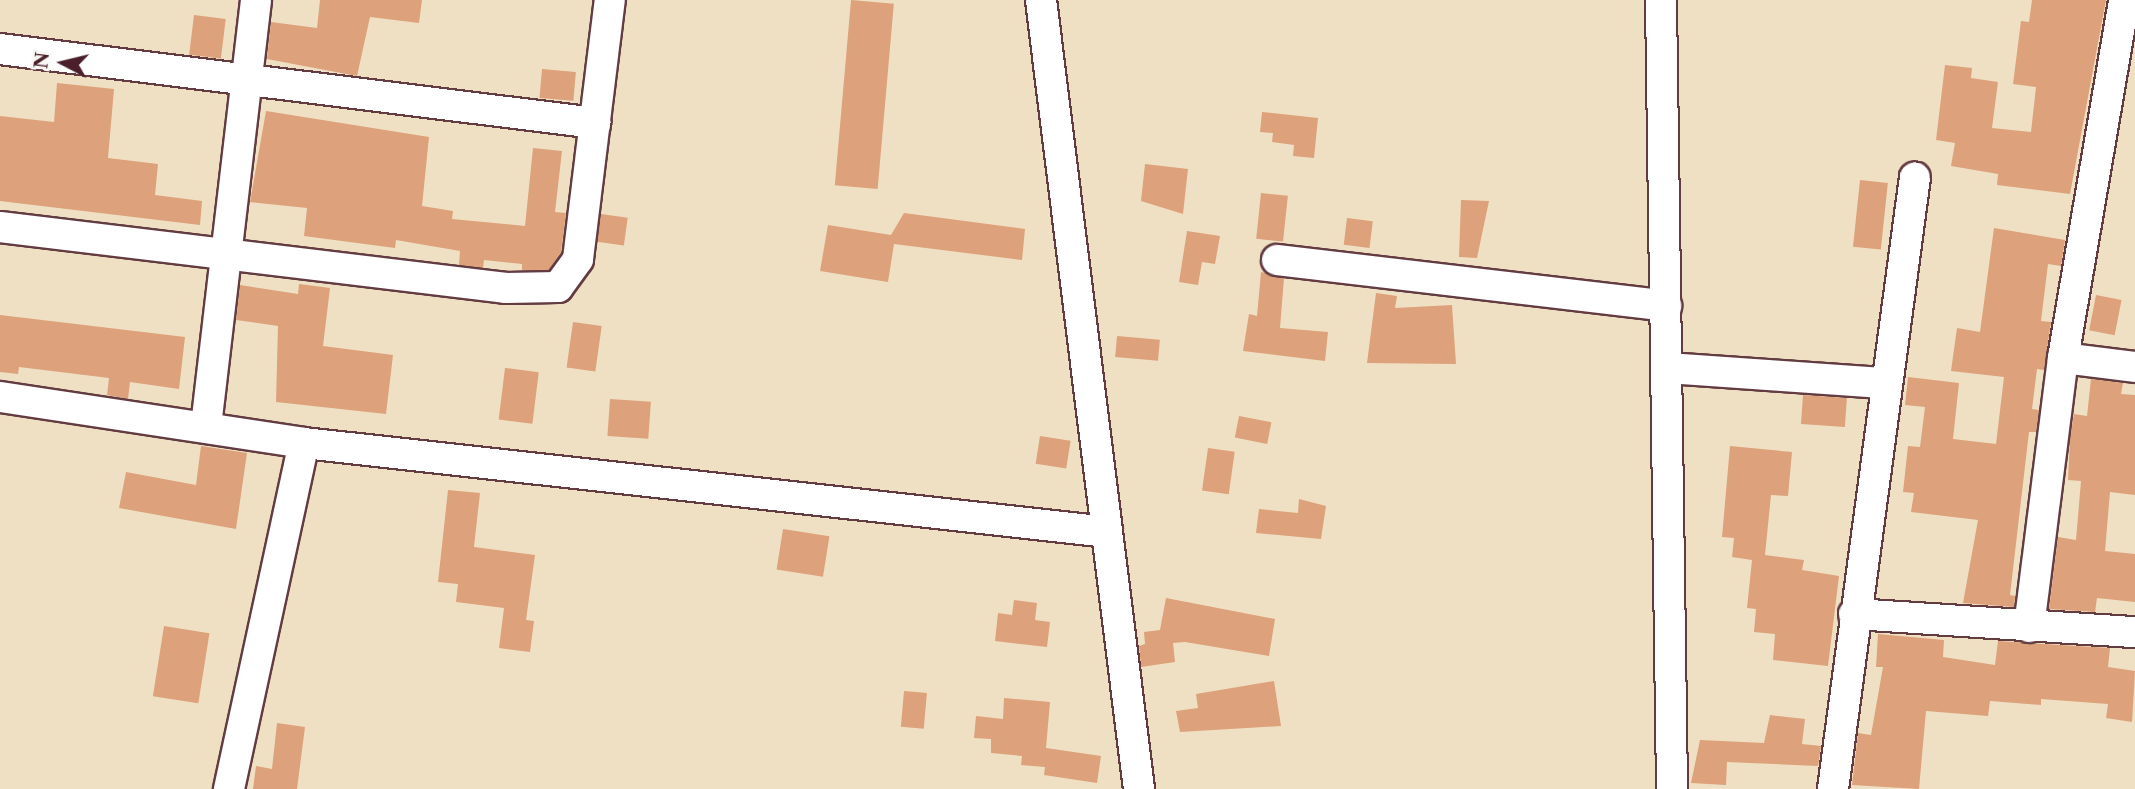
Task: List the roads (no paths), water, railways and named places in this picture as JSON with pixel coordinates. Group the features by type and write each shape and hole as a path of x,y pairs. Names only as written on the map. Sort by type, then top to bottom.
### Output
{"street":[{"path":"206,426 224,253 256,0"},
{"path":"0,227 517,289 558,288 578,259 610,0"},
{"path":"1041,0 1139,789"},
{"path":"1661,0 1672,789"},
{"path":"2029,627 2063,358 2124,0"},
{"path":"0,49 595,123"},
{"path":"1833,789 1854,614 1915,177"},
{"path":"1277,260 1666,306"},
{"path":"2063,358 2135,367"},
{"path":"1668,368 1885,383"},
{"path":"0,397 206,426 304,443 1107,532"},
{"path":"229,789 304,443"},
{"path":"1854,614 2135,632"}]}
